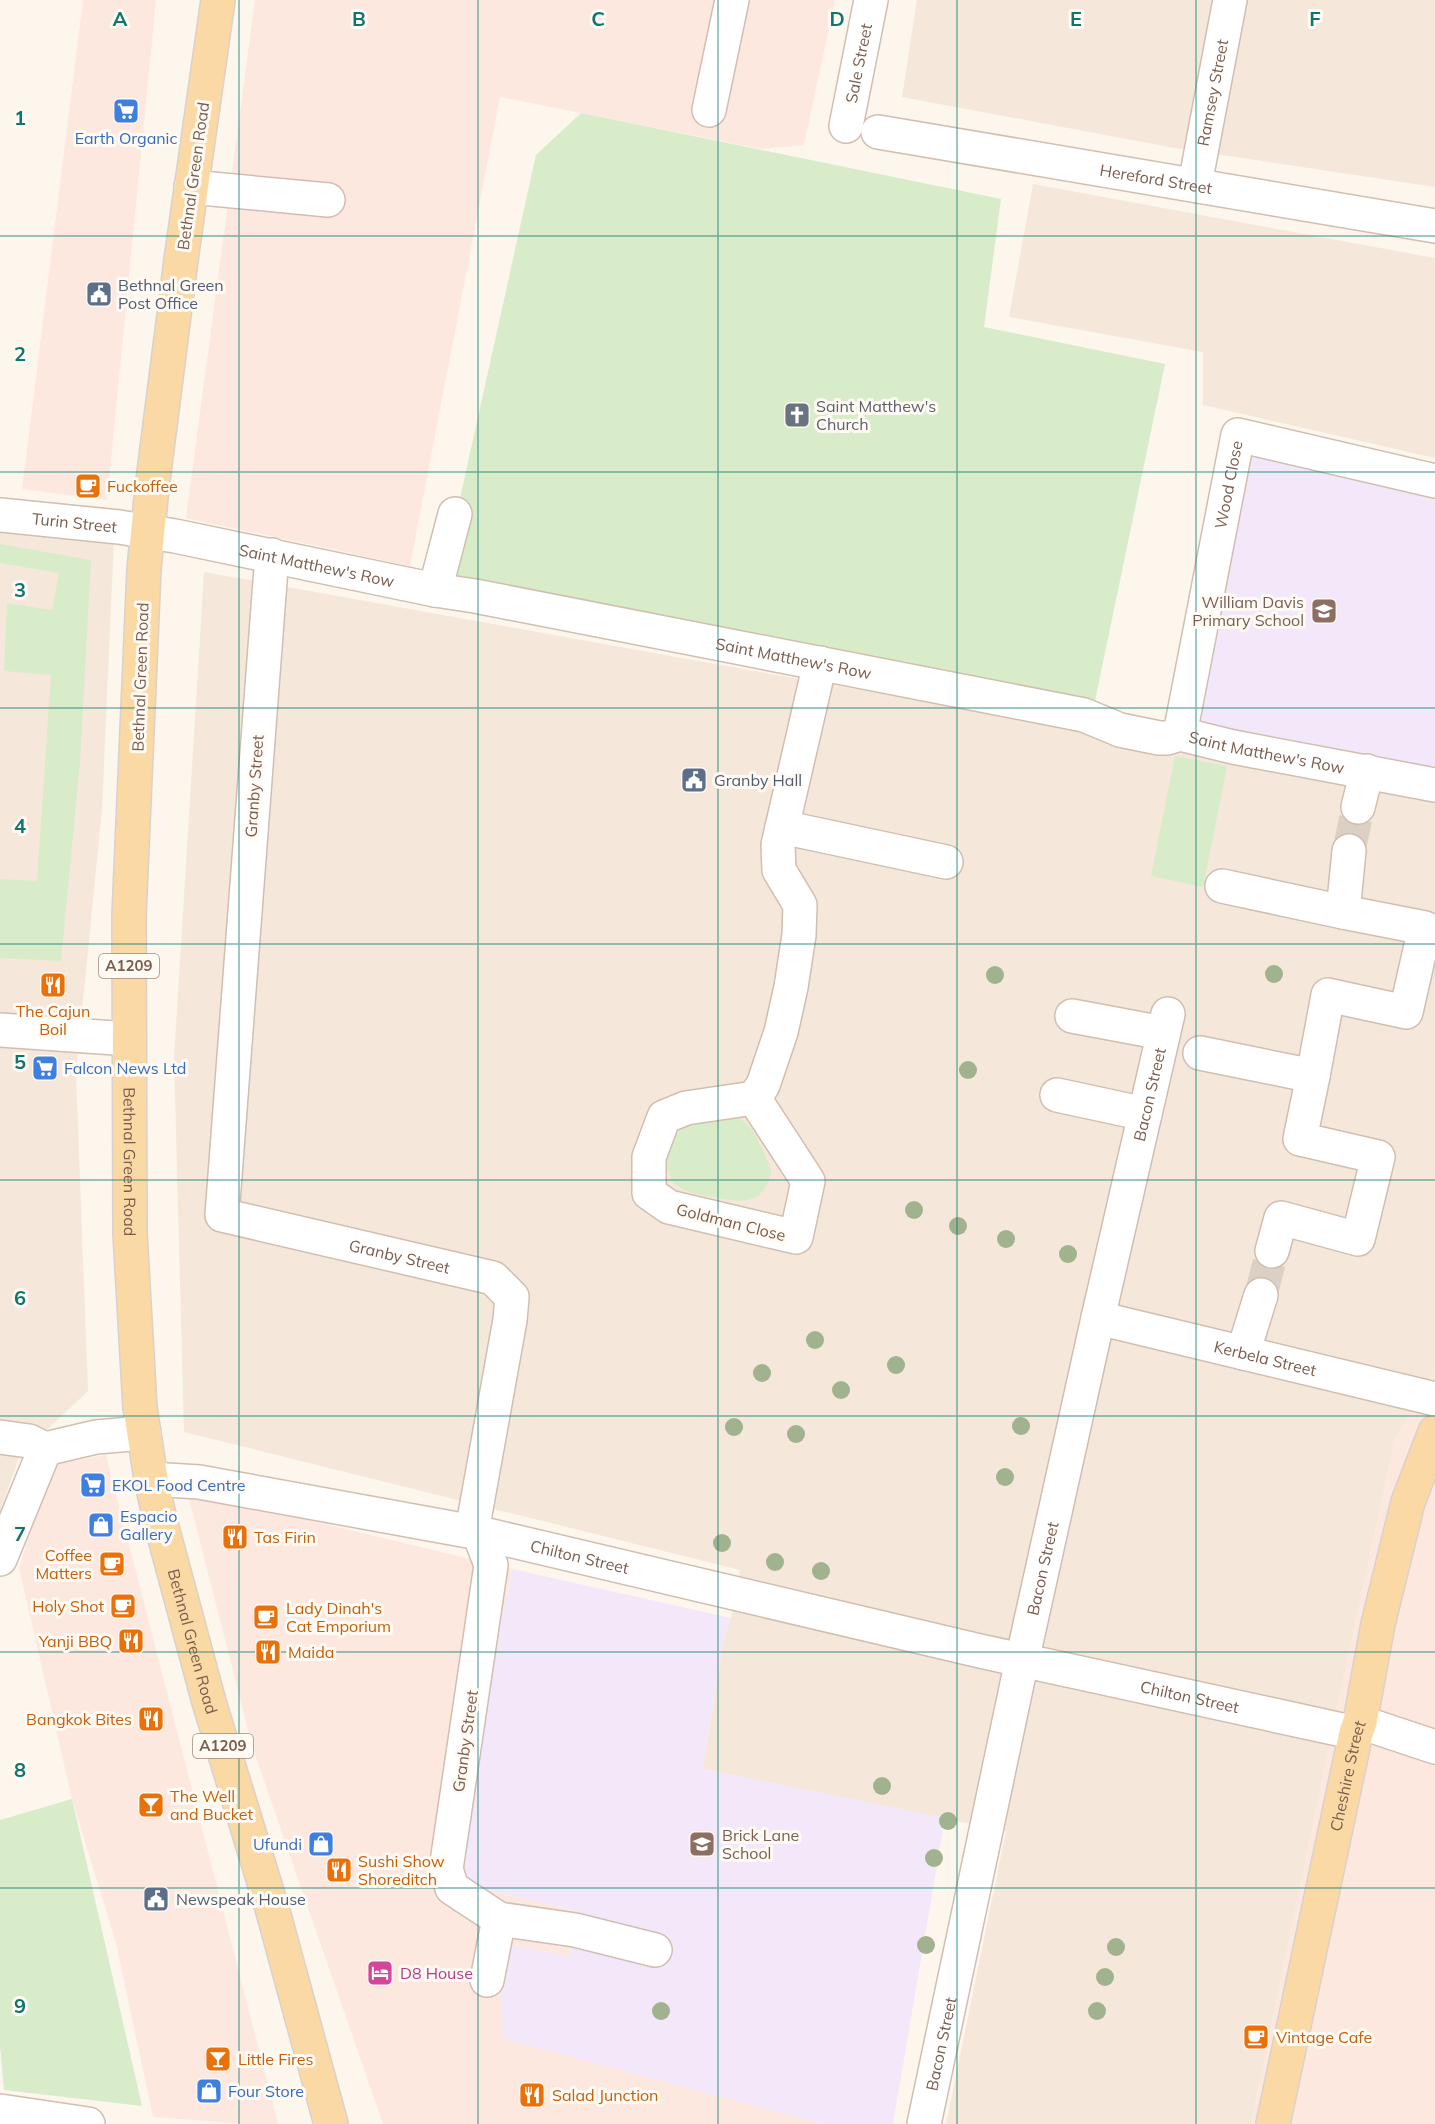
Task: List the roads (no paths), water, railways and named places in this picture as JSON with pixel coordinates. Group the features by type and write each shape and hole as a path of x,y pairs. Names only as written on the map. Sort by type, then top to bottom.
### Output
{"main road":[{"name":"Bethnal Green Road","path":"218,0 191,187 152,488 144,569 129,916 130,1233 137,1363 144,1432 160,1520 206,1691 272,1908 331,2124"},
{"name":"Cheshire Street","path":"1273,2124 1378,1624 1408,1502 1435,1432"}],"street":[{"path":"709,111 732,0"},
{"name":"Sale Street","path":"846,126 871,0"},
{"name":"Ramsey Street","path":"1195,184 1230,0"},
{"name":"Hereford Street","path":"878,132 1435,226"},
{"path":"191,187 328,200"},
{"name":"Wood Close","path":"1180,734 1238,435 1435,481"},
{"path":"435,590 455,514"},
{"name":"Turin Street","path":"0,515 148,532"},
{"name":"Saint Matthew's Row","path":"148,532 272,555 435,590 1084,715 1120,730 1159,738 1180,734 1233,747 1435,785"},
{"name":"Granby Street","path":"272,555 222,1215 493,1278 512,1297 510,1320 474,1520 491,1565 446,1869 452,1888 499,1919"},
{"path":"754,1098 763,1085 780,1032 791,987 799,935 800,905 778,870 778,845 820,663"},
{"path":"1359,807 1367,771"},
{"path":"782,827 946,862"},
{"path":"1343,912 1349,851"},
{"path":"1222,886 1425,928 1406,1012 1328,995 1300,1139 1378,1157 1358,1239 1281,1218 1272,1251"},
{"name":"Bacon Street","path":"924,2124 1002,1656 1098,1318 1166,1024 1072,1016"},
{"path":"0,1030 129,1039"},
{"path":"1200,1053 1313,1076"},
{"path":"1057,1095 1145,1114"},
{"name":"Goldman Close","path":"754,1098 808,1181 796,1238 669,1206 649,1193 649,1157 664,1118 686,1108 754,1098"},
{"path":"1243,1353 1262,1295"},
{"name":"Kerbela Street","path":"1098,1318 1435,1399"},
{"path":"0,1437 29,1441 45,1449 96,1437 144,1432"},
{"path":"0,1559 45,1449"},
{"name":"Chilton Street","path":"151,1479 200,1482 479,1533 1002,1656 1358,1727 1435,1747"},
{"path":"487,1980 499,1919 575,1930 655,1950"},
{"path":"0,2111 88,2124"}],"tunnel":[{"path":"1349,851 1358,807"},
{"path":"1261,1295 1272,1251"}],"place":[{"name":"Earth Organic","path":"126,111"},
{"name":"Bethnal Green Post Office","path":"99,294"},
{"name":"Saint Matthew's Church","path":"797,415"},
{"name":"Fuckoffee","path":"88,486"},
{"name":"William Davis Primary School","path":"1324,611"},
{"name":"Granby Hall","path":"694,780"},
{"name":"The Cajun Boil","path":"53,985"},
{"name":"Falcon News Ltd","path":"45,1068"},
{"name":"EKOL Food Centre","path":"93,1485"},
{"name":"Espacio Gallery","path":"101,1525"},
{"name":"Tas Firin","path":"235,1537"},
{"name":"Coffee Matters","path":"112,1564"},
{"name":"Holy Shot","path":"123,1606"},
{"name":"Lady Dinah's Cat Emporium","path":"266,1617"},
{"name":"Yanji BBQ","path":"131,1641"},
{"name":"Maida","path":"268,1652"},
{"name":"Bangkok Bites","path":"151,1719"},
{"name":"The Well and Bucket","path":"151,1805"},
{"name":"Ufundi","path":"321,1844"},
{"name":"Brick Lane School","path":"702,1844"},
{"name":"Sushi Show Shoreditch","path":"339,1870"},
{"name":"Newspeak House","path":"156,1899"},
{"name":"D8 House","path":"380,1973"},
{"name":"Vintage Cafe","path":"1256,2037"},
{"name":"Little Fires","path":"218,2059"},
{"name":"Four Store","path":"209,2091"},
{"name":"Salad Junction","path":"532,2095"}]}
